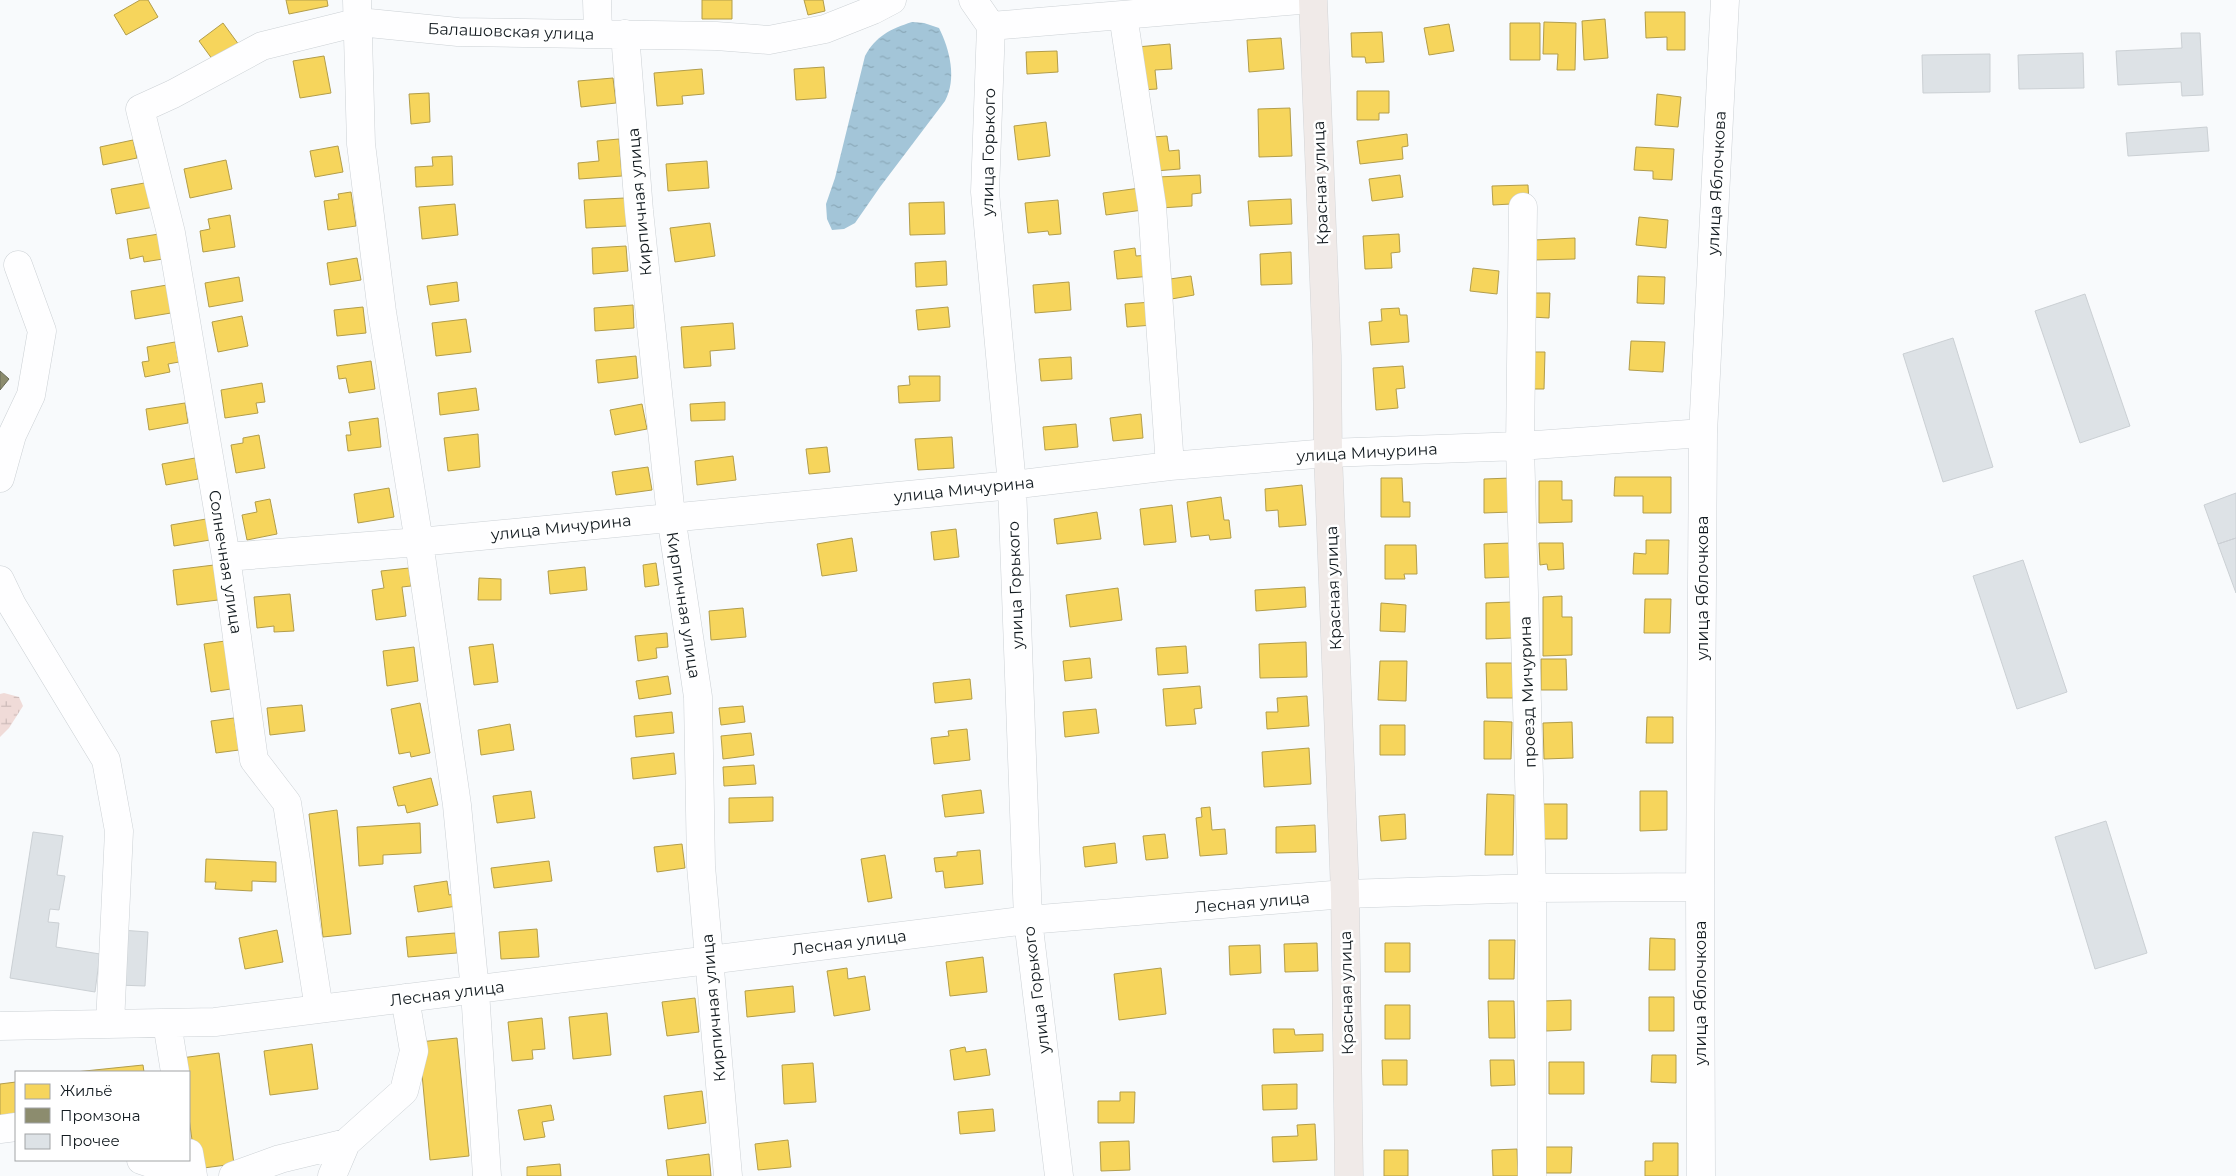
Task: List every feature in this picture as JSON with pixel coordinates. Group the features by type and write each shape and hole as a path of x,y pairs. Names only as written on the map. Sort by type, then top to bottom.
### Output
{"main road":[{"name":"Красная улица","path":"1313,0 1345,894 1349,1176"}],"street":[{"path":"597,0 598,33"},
{"name":"Балашовская улица","path":"140,109 173,94 262,46 358,11 458,32 716,36 769,40 825,29 873,10 892,0"},
{"path":"973,0 991,26 1300,0"},
{"name":"улица Яблочкова","path":"1701,1176 1700,887 1703,433 1725,0"},
{"path":"358,11 361,144 382,312 419,542 456,805 475,990 487,1176"},
{"path":"1123,14 1152,206 1170,466"},
{"name":"улица Горького","path":"991,26 985,192 1012,485 1028,920 1059,1176"},
{"name":"Кирпичная улица","path":"625,34 639,211 671,516 698,697 701,866 728,1176"},
{"name":"Солнечная улица","path":"140,109 170,233 226,557 254,760 287,803 319,1009"},
{"name":"проезд Мичурина","path":"1523,207 1520,446 1532,888 1532,1176"},
{"path":"0,478 12,436 31,395 42,331 18,265"},
{"name":"улица Мичурина","path":"226,557 419,542 671,516 1012,485 1170,466 1328,453 1520,446 1703,433"},
{"path":"0,580 12,605 106,760 119,831 110,1024"},
{"name":"Лесная улица","path":"0,1026 215,1022 1028,920 1345,894 1532,888 1700,887"},
{"path":"332,1176 346,1143 404,1091 414,1051 405,998"},
{"path":"167,1023 175,1071"},
{"path":"0,1129 15,1127"},
{"path":"233,1176 280,1159 346,1143"},
{"path":"190,1160 193,1176"},
{"path":"144,1161 159,1166 176,1176"}],"green space":[{"path":"4,693 19,697 23,706 9,728 0,737 0,694"}],"water":[{"path":"912,22 924,23 939,28 951,64 949,92 945,101 855,223 844,229 832,230 827,219 826,204 835,178 865,56 874,43 884,34"}],"building: Жильё":[{"path":"140,0 148,0 158,17 126,35 114,15"},
{"path":"286,0 327,0 328,6 289,14"},
{"path":"702,0 732,0 732,19 702,19"},
{"path":"804,0 823,0 825,11 808,15"},
{"path":"1645,12 1685,12 1685,50 1667,50 1667,37 1646,38"},
{"path":"1605,19 1608,58 1584,60 1582,21"},
{"path":"1544,22 1576,23 1575,70 1557,70 1558,54 1543,54"},
{"path":"223,23 242,49 218,67 199,41"},
{"path":"1510,23 1540,23 1540,60 1510,60"},
{"path":"1449,24 1454,51 1429,55 1424,28"},
{"path":"1382,32 1384,62 1366,63 1365,57 1352,57 1351,33"},
{"path":"1281,38 1284,69 1249,72 1247,40"},
{"path":"1170,44 1172,69 1155,70 1157,89 1141,90 1137,47"},
{"path":"1057,51 1058,72 1027,74 1026,52"},
{"path":"324,56 331,93 300,98 293,61"},
{"path":"824,67 826,98 796,100 794,69"},
{"path":"702,69 704,94 682,96 683,104 657,106 654,73"},
{"path":"613,78 616,103 581,107 578,81"},
{"path":"1357,91 1389,91 1389,113 1379,113 1379,120 1357,120"},
{"path":"429,93 430,122 411,124 409,94"},
{"path":"1657,94 1681,97 1678,127 1655,125"},
{"path":"1290,108 1292,156 1259,157 1258,109"},
{"path":"1046,122 1050,156 1018,160 1014,126"},
{"path":"1407,134 1408,146 1402,147 1403,159 1360,164 1357,141"},
{"path":"1167,136 1169,151 1179,150 1180,169 1155,171 1152,137"},
{"path":"619,139 622,176 579,179 578,163 599,161 597,141"},
{"path":"133,140 137,158 103,165 100,147"},
{"path":"338,146 343,172 315,177 310,151"},
{"path":"1636,147 1674,149 1672,180 1653,179 1653,171 1634,170"},
{"path":"452,156 453,185 416,187 415,167 433,166 432,157"},
{"path":"226,160 232,189 190,198 184,169"},
{"path":"707,161 709,188 668,191 666,164"},
{"path":"1200,175 1201,193 1192,194 1192,206 1160,208 1158,177"},
{"path":"1400,175 1403,197 1372,201 1369,179"},
{"path":"150,182 154,207 116,214 111,189"},
{"path":"1528,185 1529,203 1493,205 1492,186"},
{"path":"1140,188 1143,210 1106,215 1103,193"},
{"path":"351,192 356,226 328,230 324,201 339,199 338,194"},
{"path":"625,198 627,226 586,228 584,200"},
{"path":"1291,199 1292,224 1250,226 1248,201"},
{"path":"1058,200 1061,234 1049,235 1048,231 1028,233 1025,203"},
{"path":"944,202 945,234 910,235 909,203"},
{"path":"455,204 458,235 422,239 419,207"},
{"path":"230,215 235,247 203,252 200,231 210,229 208,219"},
{"path":"1639,217 1668,220 1666,248 1636,245"},
{"path":"710,223 715,256 675,262 670,228"},
{"path":"159,234 163,259 144,262 143,256 130,259 127,239"},
{"path":"1399,234 1400,252 1391,253 1392,268 1365,269 1363,236"},
{"path":"1575,238 1575,259 1534,260 1534,240"},
{"path":"626,246 628,271 593,274 592,248"},
{"path":"1135,248 1136,256 1150,255 1152,276 1117,279 1114,251"},
{"path":"1291,252 1292,284 1261,285 1260,254"},
{"path":"357,258 361,280 330,285 327,263"},
{"path":"946,261 947,285 916,287 915,263"},
{"path":"1473,268 1499,271 1497,294 1470,291"},
{"path":"1191,276 1194,295 1166,300 1163,280"},
{"path":"1638,276 1665,277 1664,304 1637,303"},
{"path":"239,277 243,301 209,307 205,283"},
{"path":"457,282 459,301 430,305 427,286"},
{"path":"1069,282 1071,310 1035,313 1033,285"},
{"path":"167,285 171,313 135,319 131,291"},
{"path":"1532,293 1550,293 1549,318 1531,317"},
{"path":"1152,302 1153,325 1127,327 1125,304"},
{"path":"633,305 634,328 595,331 594,308"},
{"path":"363,307 366,333 337,336 334,310"},
{"path":"948,307 950,327 918,330 916,310"},
{"path":"1399,308 1400,315 1407,315 1409,342 1371,345 1369,322 1382,321 1381,309"},
{"path":"242,316 248,346 218,352 212,322"},
{"path":"466,319 471,352 436,356 432,323"},
{"path":"733,323 735,349 710,351 711,366 684,368 681,327"},
{"path":"1631,341 1665,342 1663,372 1629,370"},
{"path":"175,342 179,362 168,364 170,372 145,377 142,362 149,361 147,347"},
{"path":"1527,352 1545,352 1544,389 1527,389"},
{"path":"636,356 638,378 598,383 596,360"},
{"path":"1071,357 1072,379 1041,381 1039,359"},
{"path":"371,361 375,389 349,393 346,378 339,379 337,366"},
{"path":"1403,366 1405,388 1396,389 1398,408 1376,410 1373,368"},
{"path":"909,376 940,376 940,401 899,403 898,386 910,385"},
{"path":"262,383 265,402 256,403 258,413 225,418 221,390"},
{"path":"476,388 479,410 440,415 438,393"},
{"path":"725,402 725,420 691,421 690,404"},
{"path":"185,403 188,423 149,430 146,409"},
{"path":"642,404 647,429 615,435 610,410"},
{"path":"1141,414 1143,438 1113,441 1110,418"},
{"path":"378,418 381,447 348,451 346,435 351,435 349,422"},
{"path":"1076,424 1078,447 1045,450 1043,427"},
{"path":"478,434 480,467 448,471 444,438"},
{"path":"259,435 265,468 236,473 231,445 243,443 243,438"},
{"path":"952,437 954,468 918,470 915,439"},
{"path":"827,447 830,472 809,474 806,449"},
{"path":"733,456 736,480 697,485 695,461"},
{"path":"195,458 198,479 166,485 162,464"},
{"path":"648,467 652,490 616,495 612,472"},
{"path":"1615,477 1671,477 1671,513 1643,513 1643,496 1614,496"},
{"path":"1381,478 1402,478 1403,502 1410,502 1410,517 1381,517"},
{"path":"1511,478 1512,512 1484,513 1484,479"},
{"path":"1539,481 1562,481 1562,500 1572,500 1572,522 1539,523"},
{"path":"1302,485 1306,525 1279,527 1278,510 1266,511 1265,489"},
{"path":"389,488 394,517 358,523 354,494"},
{"path":"1221,497 1224,520 1229,520 1231,538 1210,540 1209,535 1191,537 1187,502"},
{"path":"270,499 277,534 247,540 242,515 257,512 255,502"},
{"path":"1172,505 1176,542 1144,545 1140,509"},
{"path":"1097,512 1101,539 1057,544 1054,519"},
{"path":"206,519 210,540 174,546 171,525"},
{"path":"956,529 959,557 934,560 931,532"},
{"path":"852,538 857,571 822,576 817,544"},
{"path":"1646,540 1669,540 1668,574 1633,574 1634,553 1646,554"},
{"path":"1510,543 1512,577 1485,578 1484,544"},
{"path":"1539,543 1563,543 1564,569 1548,570 1547,564 1540,565"},
{"path":"1385,545 1416,545 1417,574 1404,574 1405,579 1385,579"},
{"path":"656,563 659,585 645,587 643,565"},
{"path":"214,565 218,600 177,605 173,570"},
{"path":"585,567 587,590 550,594 548,571"},
{"path":"409,568 411,586 402,587 406,616 376,620 372,590 384,588 381,571"},
{"path":"479,578 501,579 501,600 478,600"},
{"path":"1305,587 1306,607 1256,611 1255,590"},
{"path":"1118,588 1122,620 1070,627 1066,595"},
{"path":"290,594 294,631 274,632 274,626 257,628 254,597"},
{"path":"1562,596 1562,617 1572,617 1572,655 1543,656 1543,597"},
{"path":"1645,599 1671,599 1670,633 1644,633"},
{"path":"1512,602 1512,638 1486,639 1486,603"},
{"path":"1381,603 1406,605 1405,632 1380,631"},
{"path":"743,608 746,637 711,640 709,611"},
{"path":"667,633 668,647 656,648 657,658 638,661 635,636"},
{"path":"225,641 231,689 211,692 204,644"},
{"path":"1306,642 1307,677 1260,678 1259,644"},
{"path":"493,644 498,682 474,685 469,647"},
{"path":"1186,646 1188,673 1158,675 1156,648"},
{"path":"414,647 418,681 387,686 383,651"},
{"path":"1090,658 1092,678 1065,681 1063,661"},
{"path":"1541,659 1566,659 1567,690 1541,690"},
{"path":"1380,661 1407,661 1406,701 1378,700"},
{"path":"1486,663 1512,663 1513,698 1487,698"},
{"path":"668,676 671,694 639,699 636,681"},
{"path":"970,679 972,699 935,703 933,683"},
{"path":"1200,686 1202,708 1194,709 1196,724 1166,726 1163,689"},
{"path":"1307,696 1309,726 1267,729 1266,712 1278,712 1277,698"},
{"path":"420,703 430,753 411,757 410,752 399,754 391,709"},
{"path":"302,705 305,731 270,735 267,708"},
{"path":"743,706 745,722 721,725 719,708"},
{"path":"1096,709 1099,733 1065,737 1063,712"},
{"path":"672,712 674,733 636,737 634,716"},
{"path":"1647,717 1673,717 1673,743 1646,743"},
{"path":"234,718 239,750 216,753 211,721"},
{"path":"1484,721 1512,722 1511,759 1484,759"},
{"path":"1572,722 1573,758 1544,759 1543,723"},
{"path":"510,724 514,750 481,755 478,730"},
{"path":"1380,725 1405,725 1405,755 1380,755"},
{"path":"967,729 970,760 934,764 931,738 949,736 948,731"},
{"path":"751,733 754,755 723,759 721,736"},
{"path":"1309,748 1311,784 1264,787 1262,752"},
{"path":"674,753 676,774 633,779 631,758"},
{"path":"754,765 756,784 724,786 723,767"},
{"path":"431,778 438,805 407,813 405,805 398,806 393,787"},
{"path":"981,790 984,813 945,817 942,795"},
{"path":"531,791 535,818 497,823 493,796"},
{"path":"1640,791 1667,791 1667,830 1640,831"},
{"path":"1487,794 1514,795 1513,855 1485,855"},
{"path":"773,797 773,821 729,823 729,798"},
{"path":"1542,804 1567,804 1567,839 1542,839"},
{"path":"1210,807 1212,830 1225,829 1227,854 1200,856 1196,818 1202,817 1201,808"},
{"path":"337,810 351,934 323,937 309,814"},
{"path":"1405,814 1406,839 1381,841 1379,816"},
{"path":"420,823 421,853 383,855 383,864 359,866 357,827"},
{"path":"1315,825 1316,852 1276,853 1276,827"},
{"path":"1165,834 1168,858 1146,860 1143,836"},
{"path":"1115,843 1117,863 1085,867 1083,847"},
{"path":"682,844 685,868 657,872 654,847"},
{"path":"980,850 983,884 945,888 943,871 936,872 934,858 957,856 957,852"},
{"path":"885,855 892,898 868,902 861,859"},
{"path":"206,859 276,862 276,882 252,881 252,891 215,889 216,882 205,882"},
{"path":"549,861 552,881 494,888 491,868"},
{"path":"447,881 449,895 455,894 457,906 418,912 414,886"},
{"path":"537,929 539,957 501,959 499,932"},
{"path":"277,930 283,962 245,969 239,938"},
{"path":"455,933 457,953 408,957 406,937"},
{"path":"1650,938 1675,939 1675,970 1649,970"},
{"path":"1489,940 1515,940 1514,979 1489,979"},
{"path":"1317,943 1318,971 1285,972 1284,944"},
{"path":"1385,943 1410,943 1410,972 1385,972"},
{"path":"1260,945 1261,973 1230,975 1229,946"},
{"path":"983,957 987,992 950,996 946,962"},
{"path":"847,968 848,979 865,976 870,1010 834,1016 827,971"},
{"path":"1161,968 1166,1014 1119,1020 1114,974"},
{"path":"793,986 795,1012 747,1017 745,991"},
{"path":"1649,997 1674,997 1674,1031 1649,1031"},
{"path":"695,998 699,1032 667,1036 662,1002"},
{"path":"1571,1000 1571,1030 1546,1031 1545,1001"},
{"path":"1488,1001 1514,1001 1515,1038 1489,1038"},
{"path":"1385,1005 1410,1005 1410,1039 1385,1039"},
{"path":"607,1013 611,1055 573,1059 569,1017"},
{"path":"542,1018 545,1049 532,1050 533,1059 512,1061 508,1022"},
{"path":"1273,1029 1294,1029 1295,1035 1323,1034 1323,1051 1274,1053"},
{"path":"457,1038 469,1156 430,1160 419,1042"},
{"path":"312,1044 318,1089 270,1095 264,1051"},
{"path":"965,1047 966,1052 986,1049 990,1075 954,1080 950,1050"},
{"path":"219,1053 234,1164 196,1169 190,1125 190,1071 183,1071 181,1058"},
{"path":"1652,1055 1676,1055 1676,1083 1651,1082"},
{"path":"1382,1060 1407,1060 1407,1085 1383,1085"},
{"path":"1490,1060 1514,1060 1515,1085 1491,1086"},
{"path":"1549,1062 1584,1062 1584,1094 1549,1094"},
{"path":"813,1063 816,1102 784,1104 782,1065"},
{"path":"143,1065 144,1071 85,1071"},
{"path":"15,1082 15,1118 0,1120 0,1084"},
{"path":"1297,1084 1297,1109 1263,1110 1262,1085"},
{"path":"702,1091 706,1123 668,1129 664,1096"},
{"path":"1120,1092 1135,1092 1134,1123 1098,1123 1098,1101 1120,1101"},
{"path":"551,1105 554,1120 542,1122 545,1137 524,1140 518,1110"},
{"path":"993,1109 995,1131 960,1134 958,1112"},
{"path":"1315,1124 1317,1160 1273,1162 1272,1137 1298,1136 1297,1125"},
{"path":"788,1140 791,1167 758,1170 755,1144"},
{"path":"1129,1141 1130,1170 1101,1171 1100,1142"},
{"path":"1653,1143 1678,1143 1678,1176 1645,1176 1645,1161 1653,1161"},
{"path":"1546,1147 1572,1147 1571,1173 1546,1173"},
{"path":"1517,1149 1518,1176 1493,1176 1492,1150"},
{"path":"1384,1150 1408,1150 1408,1176 1384,1176"},
{"path":"709,1154 711,1176 668,1176 666,1160"},
{"path":"560,1164 561,1176 527,1176 527,1167"}],"building: Промзона":[{"path":"0,371 9,379 0,390"}],"building: Прочее":[{"path":"2181,33 2200,33 2203,95 2182,96 2181,82 2118,85 2116,51 2182,48"},
{"path":"2083,53 2084,88 2019,89 2018,55"},
{"path":"1990,54 1990,92 1923,93 1922,55"},
{"path":"2207,127 2209,151 2128,156 2126,133"},
{"path":"2085,294 2130,426 2080,443 2035,311"},
{"path":"1953,338 1993,467 1943,482 1903,354"},
{"path":"2236,493 2236,538 2218,544 2204,505"},
{"path":"2236,538 2236,593 2218,544"},
{"path":"2023,560 2067,692 2017,709 1973,576"},
{"path":"2106,821 2147,953 2095,969 2055,837"},
{"path":"33,832 63,836 57,875 65,876 59,910 50,909 48,922 59,923 56,947 100,954 95,992 10,978"},
{"path":"121,930 148,932 145,986 118,985"}]}
